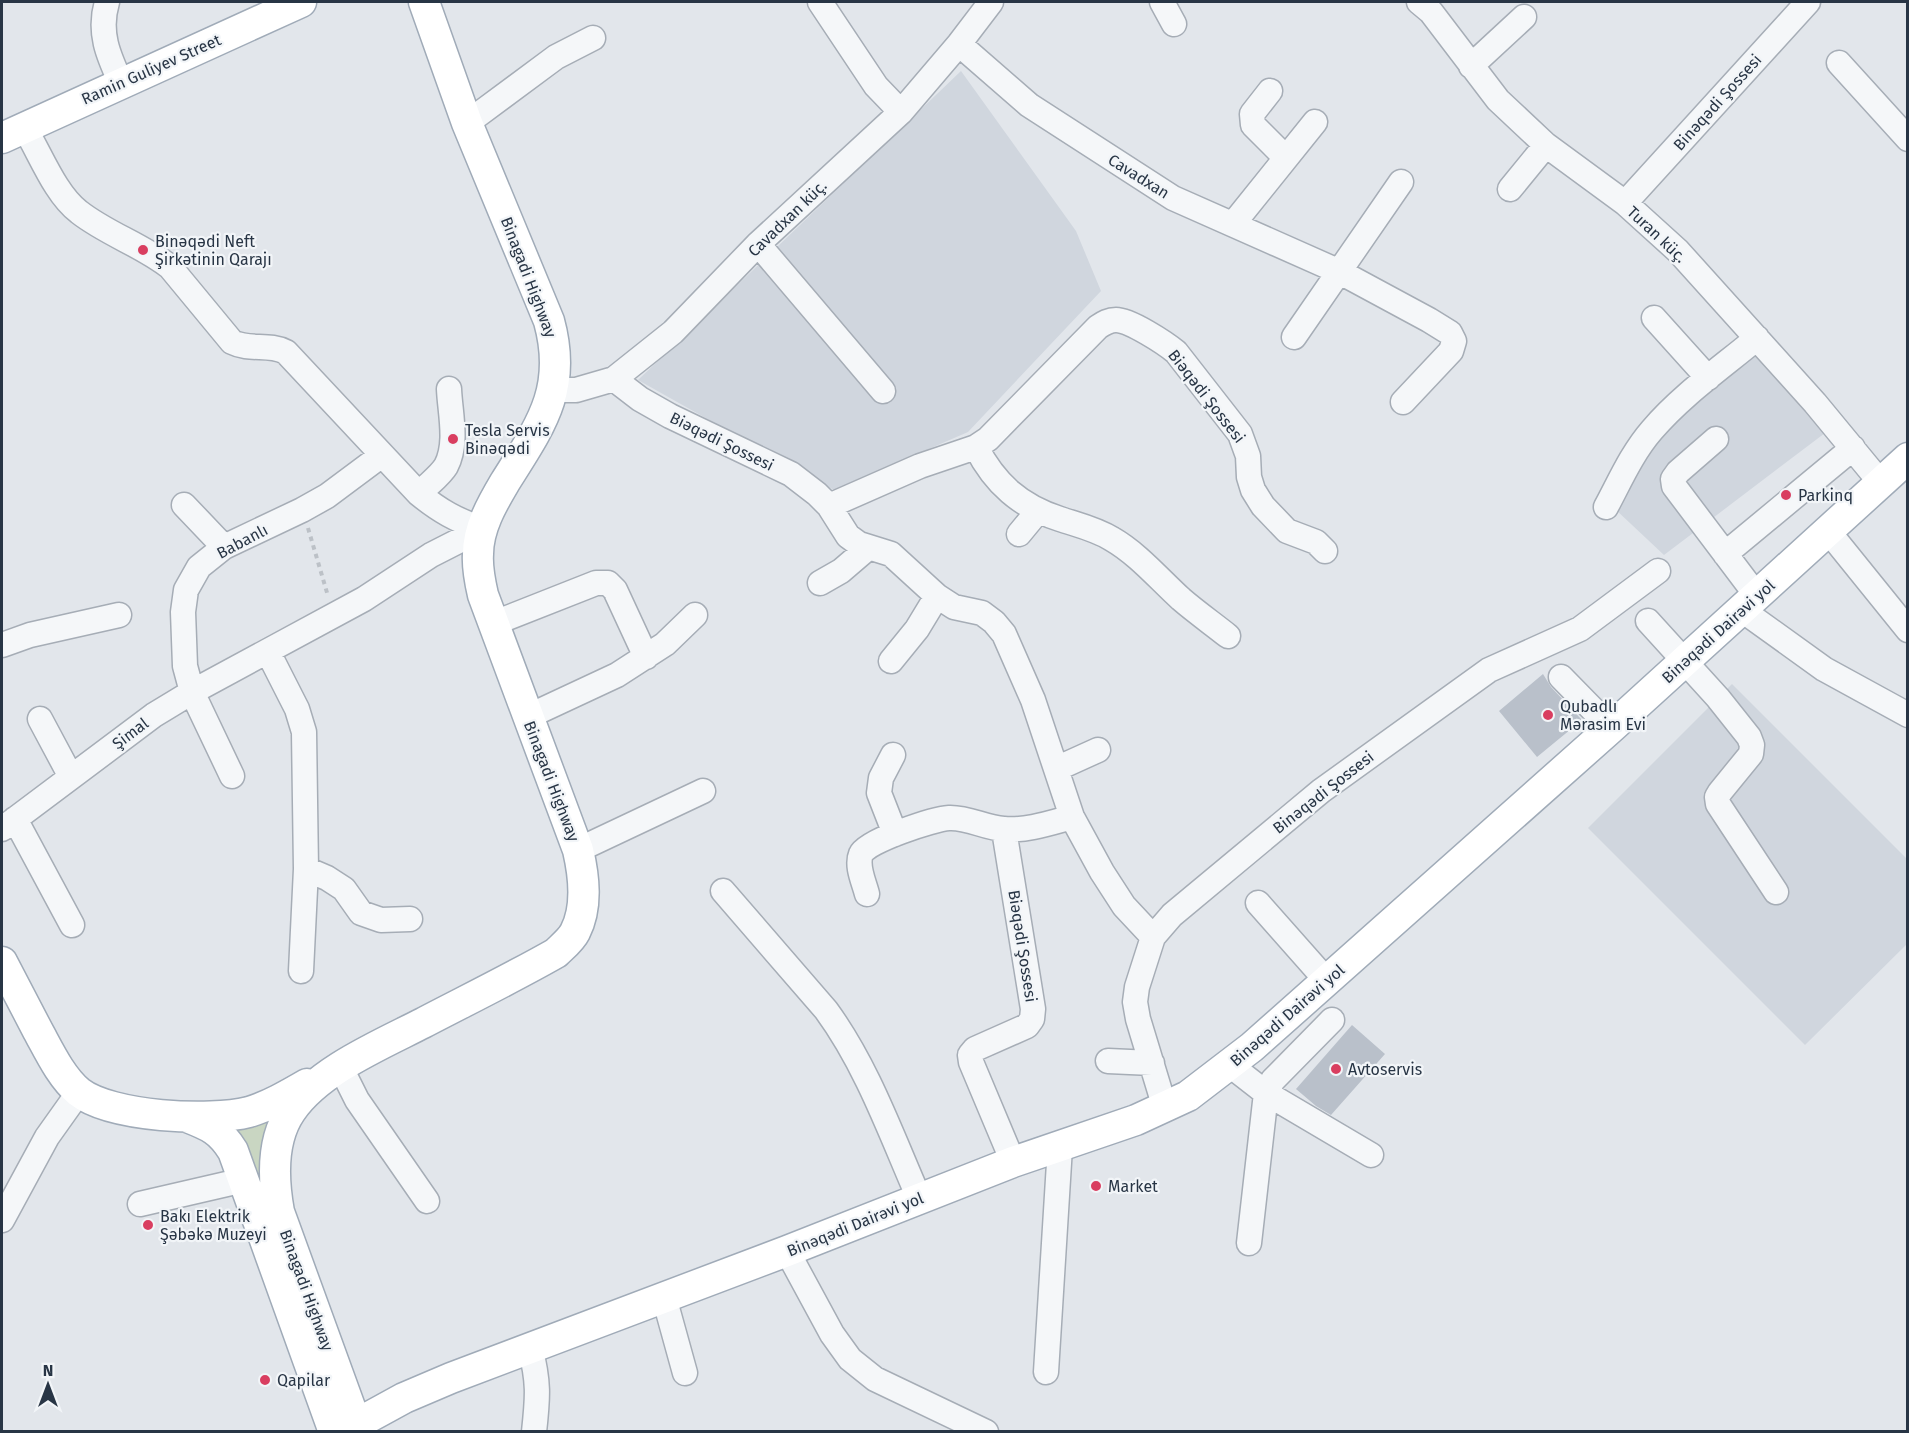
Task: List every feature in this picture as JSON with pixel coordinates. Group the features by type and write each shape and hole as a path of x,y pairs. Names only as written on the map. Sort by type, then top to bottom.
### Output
{"main road":[{"name":"Ramin Guliyev Street","path":"13,132 301,2"},
{"name":"Binagadi Highway","path":"347,1429 279,1212 275,1190 276,1152 282,1126 302,1097 339,1066 556,953 574,934 581,914 584,888 578,850 492,624 479,576 478,553 482,530 496,497 539,425 553,390 555,350 549,321 467,123 424,2"},
{"name":"Binəqədi Dairəvi yol","path":"347,1429 423,1390 530,1347 787,1251 1013,1162 1165,1108 1188,1096 1230,1065 1327,981 1611,728 1908,458"},
{"path":"2,962 51,1055 79,1092 94,1101 115,1108 187,1118 247,1112 263,1107 339,1066"},
{"name":"Binagadi Highway","path":"187,1118 214,1128 225,1137 233,1151 347,1429"}],"street":[{"path":"107,2 103,25 106,52 121,83"},
{"path":"820,2 876,86 901,112"},
{"name":"Cavadxan küç.","path":"553,390 576,390 614,379 673,332 758,244 901,112 959,44 991,2"},
{"path":"1162,2 1174,24"},
{"name":"Turan küç.","path":"1419,2 1431,12 1498,100 1546,145 1625,203 1678,251 1815,403 1881,483"},
{"name":"Binəqədi Şossesi","path":"1625,203 1808,2"},
{"path":"1471,66 1524,17"},
{"path":"467,123 556,57 593,38"},
{"name":"Cavadxan","path":"959,44 1029,105 1173,198 1340,272 1450,333 1454,341 1451,351 1403,402"},
{"path":"1839,63 1908,139"},
{"path":"1270,91 1252,114 1254,125 1286,158"},
{"path":"1233,224 1315,122"},
{"path":"13,132 78,212 99,226 158,257 170,267 232,342 243,348 277,348 286,352 419,494 441,512 482,530"},
{"path":"1510,189 1546,145"},
{"path":"1294,337 1401,182"},
{"path":"758,244 883,391"},
{"path":"1654,318 1708,378"},
{"name":"Biəqədi Şossesi","path":"829,506 920,466 976,447 988,439 1098,327 1114,320 1122,321 1163,342 1176,352 1240,434 1248,456 1252,490 1263,506 1287,531 1316,542 1325,551"},
{"path":"1606,507 1628,465 1650,432 1671,409 1757,338"},
{"name":"Biəqədi Şossesi","path":"614,379 640,399 670,416 791,474 829,506 848,536 859,544 891,554 937,596 954,607 982,613 994,622 1004,634 1033,700 1072,818 1124,906 1153,937"},
{"path":"419,494 445,468 450,454 452,437 449,389"},
{"path":"1716,439 1678,472 1673,479 1674,486 1725,554 1749,603 1824,669 1908,715"},
{"path":"976,447 987,468 1015,497 1038,511 1089,528 1113,539 1228,636"},
{"path":"1725,554 1853,448"},
{"name":"Babanlı","path":"232,776 192,692 185,666 183,612 186,590 199,567 224,547 327,496 382,455"},
{"path":"184,505 224,547"},
{"path":"1018,534 1038,511"},
{"name":"Şimal","path":"8,824 154,715 364,599 430,555 482,530"},
{"path":"1828,531 1908,630"},
{"path":"820,584 869,547"},
{"name":"Binəqədi Şossesi","path":"1165,1108 1135,1002 1137,987 1153,937 1172,915 1340,778 1490,670 1580,629 1658,571"},
{"path":"492,624 596,583 609,583 615,590 646,657"},
{"path":"891,661 917,629 937,596"},
{"path":"2,645 30,635 119,615"},
{"path":"527,717 617,675 665,644 695,615"},
{"path":"1648,621 1718,698 1749,737 1752,745 1751,754 1720,792 1717,797 1718,804 1776,892"},
{"path":"268,651 297,709 304,732 306,869 301,971"},
{"path":"1561,677 1611,728"},
{"path":"40,719 71,777"},
{"path":"1056,769 1098,750"},
{"path":"893,755 881,778 879,793 895,834"},
{"path":"578,850 703,791"},
{"path":"867,894 859,866 860,855 865,847 895,834 949,818 968,820 1004,830 1072,818"},
{"path":"8,824 72,925"},
{"name":"Biəqədi Şossesi","path":"1004,830 1033,1009 1032,1019 1027,1026 975,1049 970,1054 971,1062 1013,1162"},
{"path":"306,869 327,878 344,889 361,913 381,920 410,919"},
{"path":"723,891 840,1029 857,1057 919,1198"},
{"path":"1258,903 1327,981"},
{"path":"1249,1243 1266,1093 1273,1080 1332,1020"},
{"path":"1108,1061 1152,1064"},
{"path":"1230,1065 1266,1093 1371,1155"},
{"path":"339,1066 357,1100 427,1201"},
{"path":"2,1220 48,1137 79,1092"},
{"path":"1046,1372 1060,1147"},
{"path":"140,1204 244,1180"},
{"path":"787,1251 832,1334 850,1359 875,1379 986,1431"},
{"path":"664,1297 685,1373"},
{"path":"530,1347 537,1376 538,1393 534,1431"}],"path":[{"path":"302,510 334,616"}],"shaded area":[{"path":"961,71 1076,231 1101,291 968,432 834,490 638,380"},
{"path":"1757,351 1825,433 1664,555 1615,509 1656,437"},
{"path":"1732,684 1907,859 1907,944 1805,1045 1588,828"}],"green space":[{"path":"278,1109 268,1211 255,1165 242,1140 228,1126"}],"building":[{"path":"1543,674 1551,687 1582,720 1537,757 1499,711"},
{"path":"1352,1025 1385,1054 1331,1115 1296,1089"}],"place":[{"name":"Binəqədi Neft Şirkətinin Qarajı","path":"143,250"},
{"name":"Tesla Servis Binəqədi","path":"453,439"},
{"name":"Parkinq","path":"1786,495"},
{"name":"Qubadlı Mərasim Evi","path":"1548,715"},
{"name":"Avtoservis","path":"1336,1069"},
{"name":"Market","path":"1096,1186"},
{"name":"Bakı Elektrik Şəbəkə Muzeyi","path":"148,1225"},
{"name":"Qapilar","path":"265,1380"}]}
